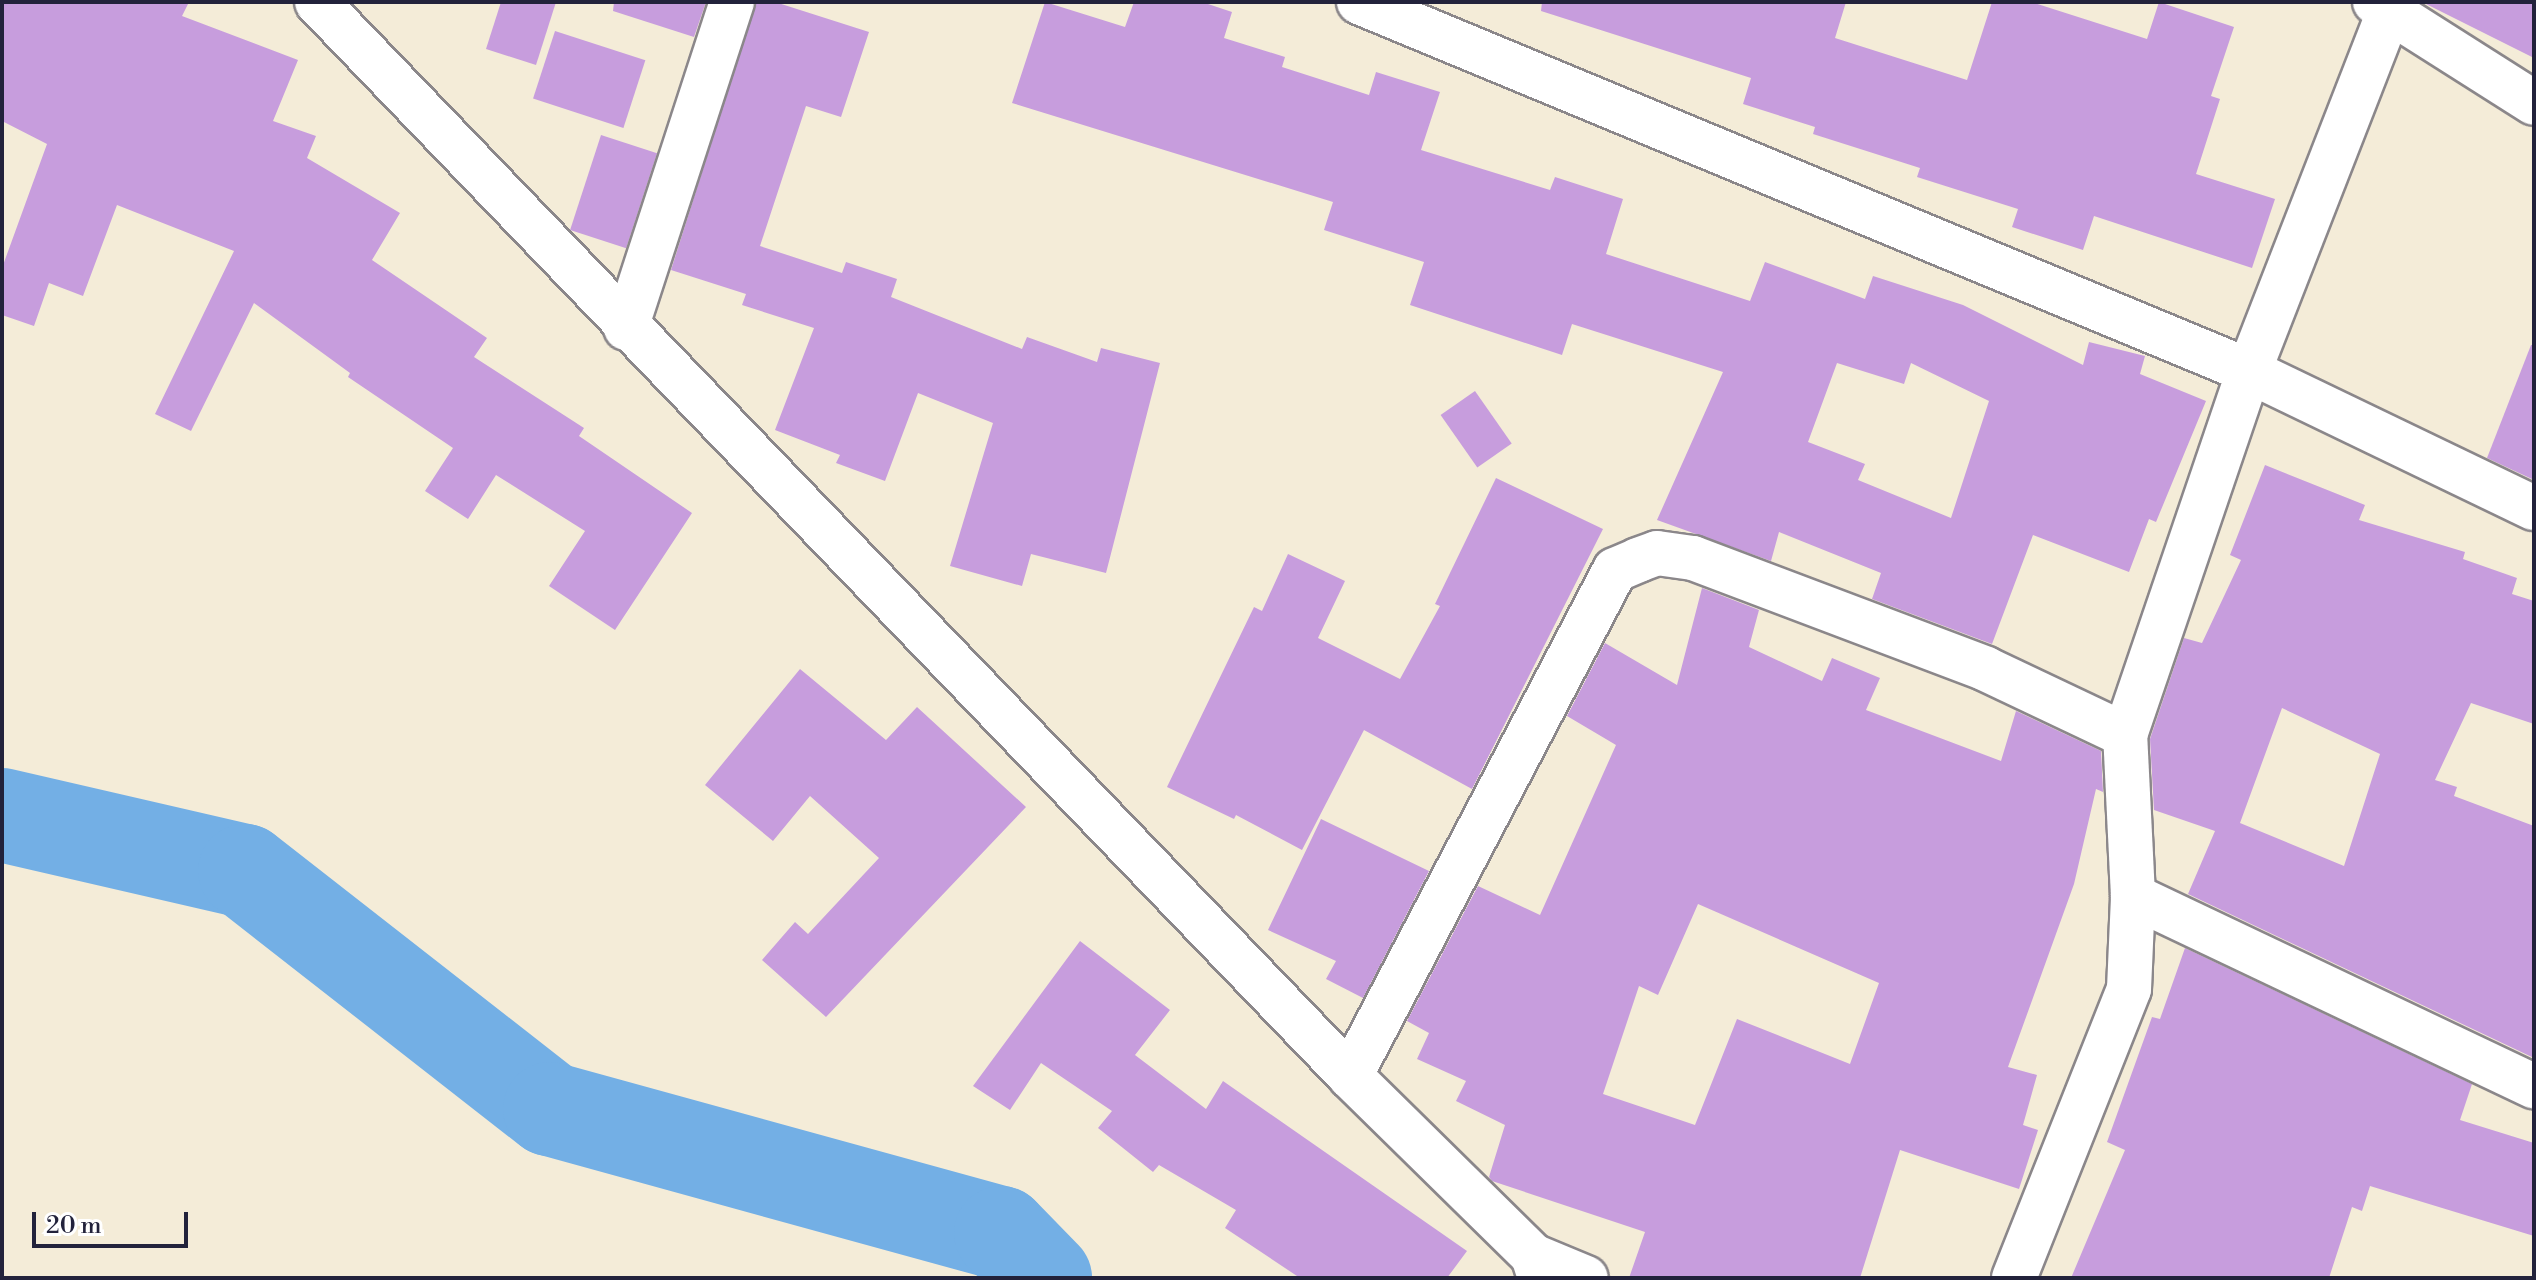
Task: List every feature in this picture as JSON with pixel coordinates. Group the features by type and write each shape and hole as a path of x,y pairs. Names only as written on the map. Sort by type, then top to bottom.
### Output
{"street":[{"path":"317,2 626,328 1536,1267 1586,1278"},
{"path":"626,328 732,2"},
{"path":"1359,2 2249,371 2534,508"},
{"path":"2014,1278 2129,989 2133,896 2125,735 2249,371 2385,6 2534,103"},
{"path":"1350,1076 1615,570 1657,553 1693,558 1986,669 2125,735"},
{"path":"2133,896 2534,1086"}],"building":[{"path":"2,2 189,2 182,16 298,60 273,121 316,136 307,158 400,213 372,260 487,338 474,357 584,428 579,436 692,513 615,630 549,586 585,531 496,475 468,519 425,491 453,448 348,377 350,373 254,303 191,431 155,414 234,251 117,205 83,296 49,283 34,326 2,315 2,268 47,144 2,121"},
{"path":"501,2 556,2 536,65 486,49"},
{"path":"614,2 706,2 694,37 613,11"},
{"path":"756,2 775,2 869,32 841,117 806,106 760,246 842,273 846,262 897,279 891,297 1022,349 1027,337 1097,362 1101,348 1160,363 1106,573 1031,554 1022,586 950,566 993,423 918,393 885,481 836,463 840,455 775,430 814,328 742,305 746,294 671,270"},
{"path":"1045,2 1125,27 1134,2 1202,2 1232,12 1224,38 1285,57 1282,67 1369,95 1376,72 1440,92 1421,150 1550,190 1555,177 1623,199 1606,254 1750,301 1765,262 1865,299 1873,276 1963,305 2083,365 2089,342 2145,356 2140,374 2206,401 2156,522 2149,519 2129,572 2033,535 1992,644 1872,599 1881,573 1779,532 1771,561 1657,520 1723,372 1572,324 1562,355 1410,305 1424,262 1324,230 1333,202 1012,103","holes":["1837,363 1904,384 1911,363 1989,401 1951,518 1858,480 1865,464 1808,442"]},
{"path":"1542,2 1846,2 1835,38 1967,80 1992,2 2031,2 2147,39 2159,2 2234,27 2211,96 2220,99 2196,174 2275,199 2252,268 2094,216 2083,250 2012,227 2018,209 1917,177 1920,168 1813,134 1815,127 1743,104 1751,78 1541,11"},
{"path":"2422,2 2534,2 2534,58"},
{"path":"555,31 645,60 623,128 533,99"},
{"path":"601,135 657,153 626,248 570,230"},
{"path":"2531,345 2534,345 2534,480 2487,458"},
{"path":"1475,391 1512,443 1477,468 1441,415"},
{"path":"2265,465 2365,505 2359,520 2465,552 2463,559 2517,578 2512,594 2534,601 2534,724 2471,703 2435,780 2457,787 2454,796 2534,826 2534,1058 2188,894 2215,831 2154,810 2150,739 2184,638 2202,643 2241,560 2230,555","holes":["2282,708 2380,754 2344,866 2240,823"]},
{"path":"1496,478 1603,529 1472,789 1364,730 1302,850 1236,815 1234,819 1167,787 1254,607 1262,611 1288,554 1345,581 1318,638 1400,679 1440,606 1435,604"},
{"path":"1702,588 1759,610 1749,647 1822,681 1832,658 1880,678 1866,710 2001,761 2016,711 2101,751 2103,792 2096,789 2074,884 2008,1067 2037,1075 2023,1125 2038,1130 2019,1189 1900,1150 1860,1278 1629,1278 1645,1232 1492,1181 1489,1177 1505,1125 1456,1101 1466,1081 1417,1059 1429,1033 1407,1021 1478,886 1540,915 1616,745 1567,716 1605,643 1677,685","holes":["1698,904 1879,983 1850,1064 1737,1019 1695,1125 1603,1094 1639,986 1658,995"]},
{"path":"800,669 886,740 917,707 1026,807 826,1017 762,960 795,922 808,934 879,858 810,796 773,841 705,785"},
{"path":"1321,819 1429,871 1363,998 1326,979 1336,961 1268,930"},
{"path":"1080,941 1170,1010 1135,1055 1206,1109 1223,1081 1467,1251 1447,1278 1300,1278 1225,1228 1236,1210 1159,1165 1153,1172 1098,1128 1112,1111 1041,1063 1010,1110 973,1086"},
{"path":"2185,948 2472,1084 2460,1120 2534,1143 2534,1236 2370,1186 2362,1211 2352,1207 2329,1278 2071,1278 2125,1150 2107,1142 2152,1017 2160,1019"}],"waterway":[{"path":"2,815 245,871 550,1109 1001,1233 1045,1278"}]}
